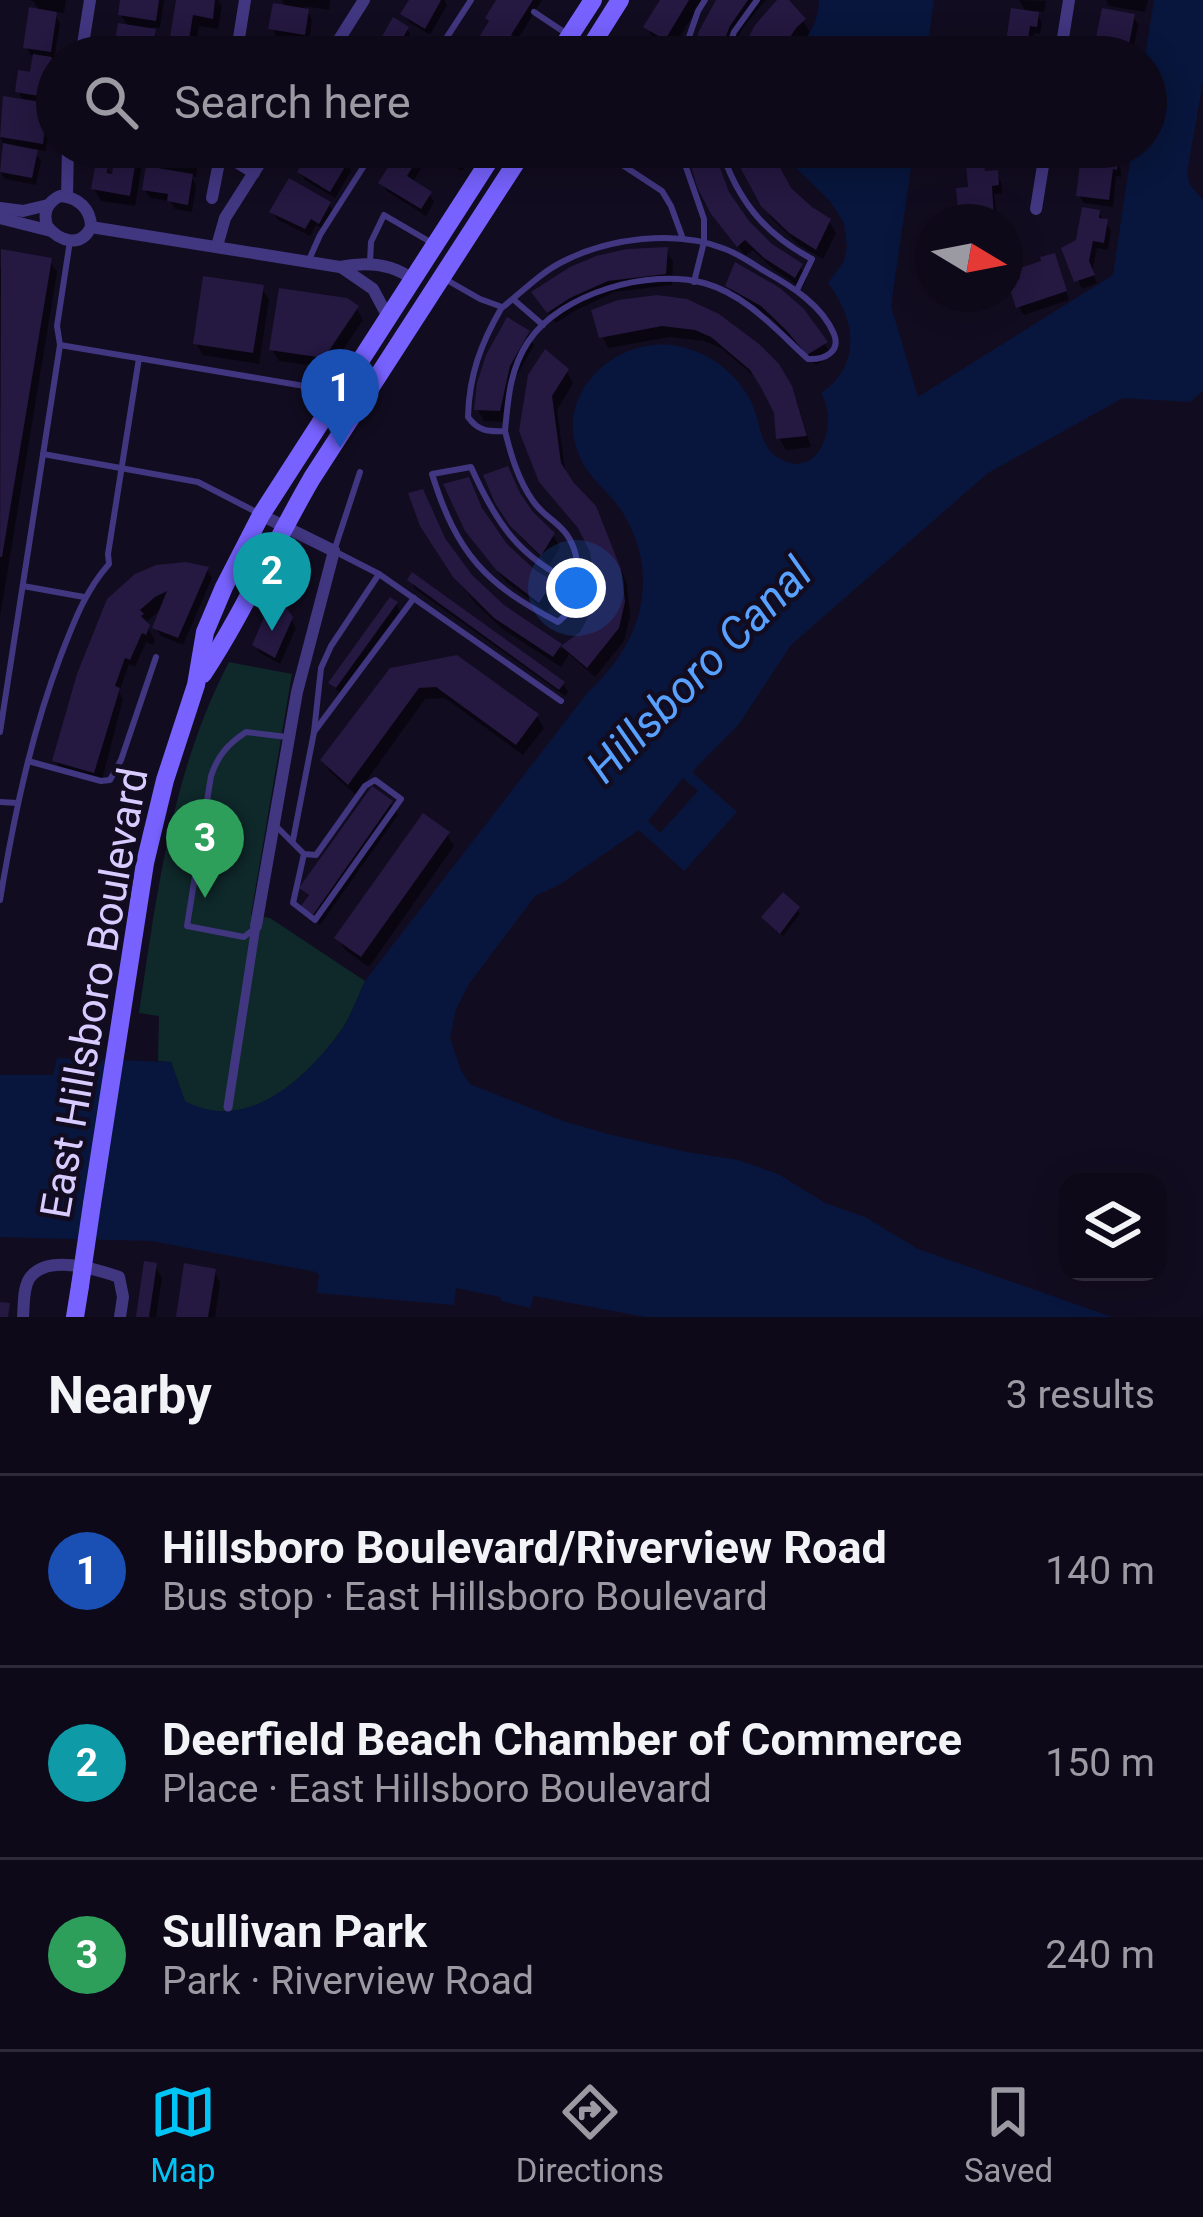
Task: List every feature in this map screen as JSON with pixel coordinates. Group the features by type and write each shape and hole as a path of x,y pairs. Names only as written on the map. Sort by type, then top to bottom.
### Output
{"main road":[{"path":"570,36 592,0"},
{"path":"598,36 620,0"},
{"name":"East Hillsboro Boulevard","path":"75,1317 120,1010 153,826 196,685 205,632 262,514 484,168"},
{"name":"East Hillsboro Boulevard","path":"196,685 229,634 284,526 513,168"},
{"path":"442,278 435,267 460,223 458,209"},
{"path":"373,382 412,308 412,279"}],"street":[{"path":"84,36 90,0"},
{"path":"239,36 245,0"},
{"path":"341,36 364,0"},
{"path":"1063,36 1069,0"},
{"path":"67,197 68,168"},
{"path":"212,198 219,168"},
{"path":"246,168 254,173"},
{"path":"217,246 225,218 257,168"},
{"path":"1036,209 1043,168"},
{"path":"1,218 70,241 82,239 91,219 82,205 67,197 53,199 45,220 52,232"},
{"path":"1,218 48,205"},
{"path":"91,227 340,267 397,268 412,279"},
{"path":"340,267 373,289 388,317"},
{"path":"228,1107 289,738 334,551 262,514"},
{"path":"23,1317 30,1277 55,1264 119,1277 120,1317"}],"lane":[{"path":"448,36 471,0"},
{"path":"689,36 706,0"},
{"path":"733,36 757,0"},
{"path":"534,12 570,36"},
{"path":"308,262 363,168"},
{"path":"627,168 662,191 683,239"},
{"path":"686,168 704,219 704,242 694,281"},
{"path":"729,168 743,200 770,231 812,259 797,290"},
{"path":"370,265 371,242 383,214 435,245"},
{"path":"505,431 486,431 468,417 468,394 484,339 502,307 560,262 602,246 683,239 729,250 797,290 835,336 830,356 808,359 749,306 706,283 676,279 597,291 544,325 517,362 505,431 513,463 532,500 573,545 576,584 571,608 558,622 506,592 482,571 444,512 432,475 471,467 485,500 515,543 536,562 576,584"},
{"path":"0,732 60,345 57,326 70,241"},
{"path":"442,278 502,307"},
{"path":"513,299 544,325"},
{"path":"60,345 340,392"},
{"path":"0,900 18,802 53,676 84,597 109,564 140,358"},
{"path":"43,454 198,482 262,514"},
{"path":"360,472 334,551 379,574 561,701"},
{"path":"292,843 321,668 379,574"},
{"path":"22,586 84,597"},
{"path":"314,732 414,598"},
{"path":"28,761 101,781 110,779 156,657"},
{"path":"256,926 244,937 187,926 211,776 217,759 247,731 289,738"},
{"path":"274,823 304,854 316,855 365,786 375,780 401,799 315,920 292,903 304,854"},
{"path":"0,802 18,802"}],"green space":[{"path":"229,662 292,674 251,915 270,918 365,981 344,1026 310,1068 273,1097 230,1111 185,1102 171,1062 158,1061 159,1016 139,1013 160,878 180,789"}],"water":[{"path":"819,0 934,0 929,36 807,36"},
{"name":"Hillsboro Canal","path":"1154,0 1203,0 1203,81 1187,173 1203,200 1203,391 1190,402 1123,398 988,473 791,645 739,724 692,772 737,812 684,871 639,830 535,896 469,984 456,1009 450,1038 470,1084 563,1121 738,1160 778,1174 918,1249 1112,1317 645,1317 534,1296 530,1308 456,1288 454,1305 317,1293 316,1272 151,1241 0,1237 0,1075 53,1075 57,1058 171,1062 185,1101 230,1111 252,1106 292,1084 340,1032 365,981 621,653 640,609 641,562 623,513 583,463 573,436 579,399 601,368 634,349 653,345 699,353 738,382 754,409 764,441 777,457 804,463 822,447 828,420 821,393 844,369 849,355 849,326 828,283 844,261 847,247 844,223 830,201 796,168 911,168 891,306 918,397 1113,275 1129,168 1167,168 1167,36 1148,36","holes":["683,778 698,791 660,833 648,821"]}],"building":[{"path":"120,0 159,0 156,21 118,15"},
{"path":"176,0 215,0 213,19 193,15 190,36 170,36"},
{"path":"409,0 441,0 425,29 400,14"},
{"path":"496,0 533,0 513,36 480,36 489,21 485,18"},
{"path":"660,0 689,0 667,36 643,27"},
{"path":"716,0 748,0 726,36 697,36"},
{"path":"777,0 789,0 806,19 791,36 750,36"},
{"path":"273,3 309,9 305,35 268,29"},
{"path":"29,7 57,12 53,36 36,36 36,50 23,48"},
{"path":"1011,8 1039,12 1037,27 1030,26 1028,36 1007,36"},
{"path":"1102,8 1135,14 1131,36 1096,36"},
{"path":"393,17 409,27 404,36 382,36"},
{"path":"118,23 156,29 155,36 116,36"},
{"path":"36,54 36,96 15,92 18,70 30,72"},
{"path":"3,96 36,101 36,143 0,137"},
{"path":"3,143 36,150 32,178 0,172"},
{"path":"95,168 108,168 112,174 113,168 135,168 130,196 91,189"},
{"path":"146,168 193,174 188,205 167,201 168,194 142,190"},
{"path":"299,168 344,168 330,192 297,172"},
{"path":"388,168 412,168 407,176 432,192 421,209 378,183"},
{"path":"692,168 720,168 729,192 749,221 772,244 803,264 795,278 745,240 737,247 697,187"},
{"path":"741,168 780,168 791,188 831,219 816,250 761,206"},
{"path":"966,168 998,170 999,185 992,186 993,204 957,204 956,188 968,187"},
{"path":"1079,168 1117,168 1113,169 1109,200 1076,196"},
{"path":"289,178 331,202 319,224 311,219 305,229 269,212"},
{"path":"1082,207 1100,210 1099,218 1108,219 1104,243 1093,241 1089,261 1095,275 1074,282 1061,248 1076,240"},
{"path":"668,247 666,274 608,281 547,313 531,292 596,256"},
{"path":"1,249 52,258 0,557"},
{"path":"1055,253 1067,291 1023,306 1023,267 1041,261 1040,257"},
{"path":"735,262 780,288 804,309 828,342 807,355 761,306 725,286"},
{"path":"203,276 264,285 253,353 193,344"},
{"path":"279,288 347,298 359,306 324,358 269,350"},
{"path":"657,295 687,299 719,314 759,344 792,386 807,436 776,439 774,413 750,370 711,337 662,326 599,338 591,310 618,300"},
{"path":"507,317 530,331 510,366 500,411 474,410 486,355"},
{"path":"545,349 569,369 552,396 561,463 596,506 621,569 625,602 619,628 587,668 561,646 580,632 592,610 595,585 590,552 578,528 539,482 519,431 528,375"},
{"path":"508,466 533,512 555,533 541,556 510,526 483,475"},
{"path":"469,477 482,508 507,544 553,581 539,603 496,570 465,531 443,484"},
{"path":"423,489 445,538 472,575 504,605 562,644 553,657 494,618 453,577 420,526 408,493"},
{"path":"186,562 209,567 178,638 152,628 167,591 140,610 150,625 130,660 125,658 94,773 52,761 77,674 107,599 135,574 156,565"},
{"path":"412,572 565,682 559,690 407,580"},
{"path":"275,592 293,617 275,658 252,645"},
{"path":"390,597 398,602 336,688 328,683"},
{"path":"457,655 539,714 516,745 436,687 419,688 348,785 320,760 390,668"},
{"path":"372,786 393,801 313,915 301,906 309,895 299,888"},
{"path":"423,813 450,832 361,957 334,938"},
{"path":"783,892 800,907 780,934 761,917"},
{"path":"144,1261 157,1263 149,1317 136,1317"},
{"path":"184,1263 216,1269 208,1317 176,1317"},
{"path":"0,1302 10,1303 8,1317 0,1317"}],"place":[{"name":"Hillsboro Boulevard/Riverview Road","path":"340,448"},
{"name":"Deerfield Beach Chamber of Commerce","path":"272,631"},
{"name":"Sullivan Park","path":"205,898"}]}
